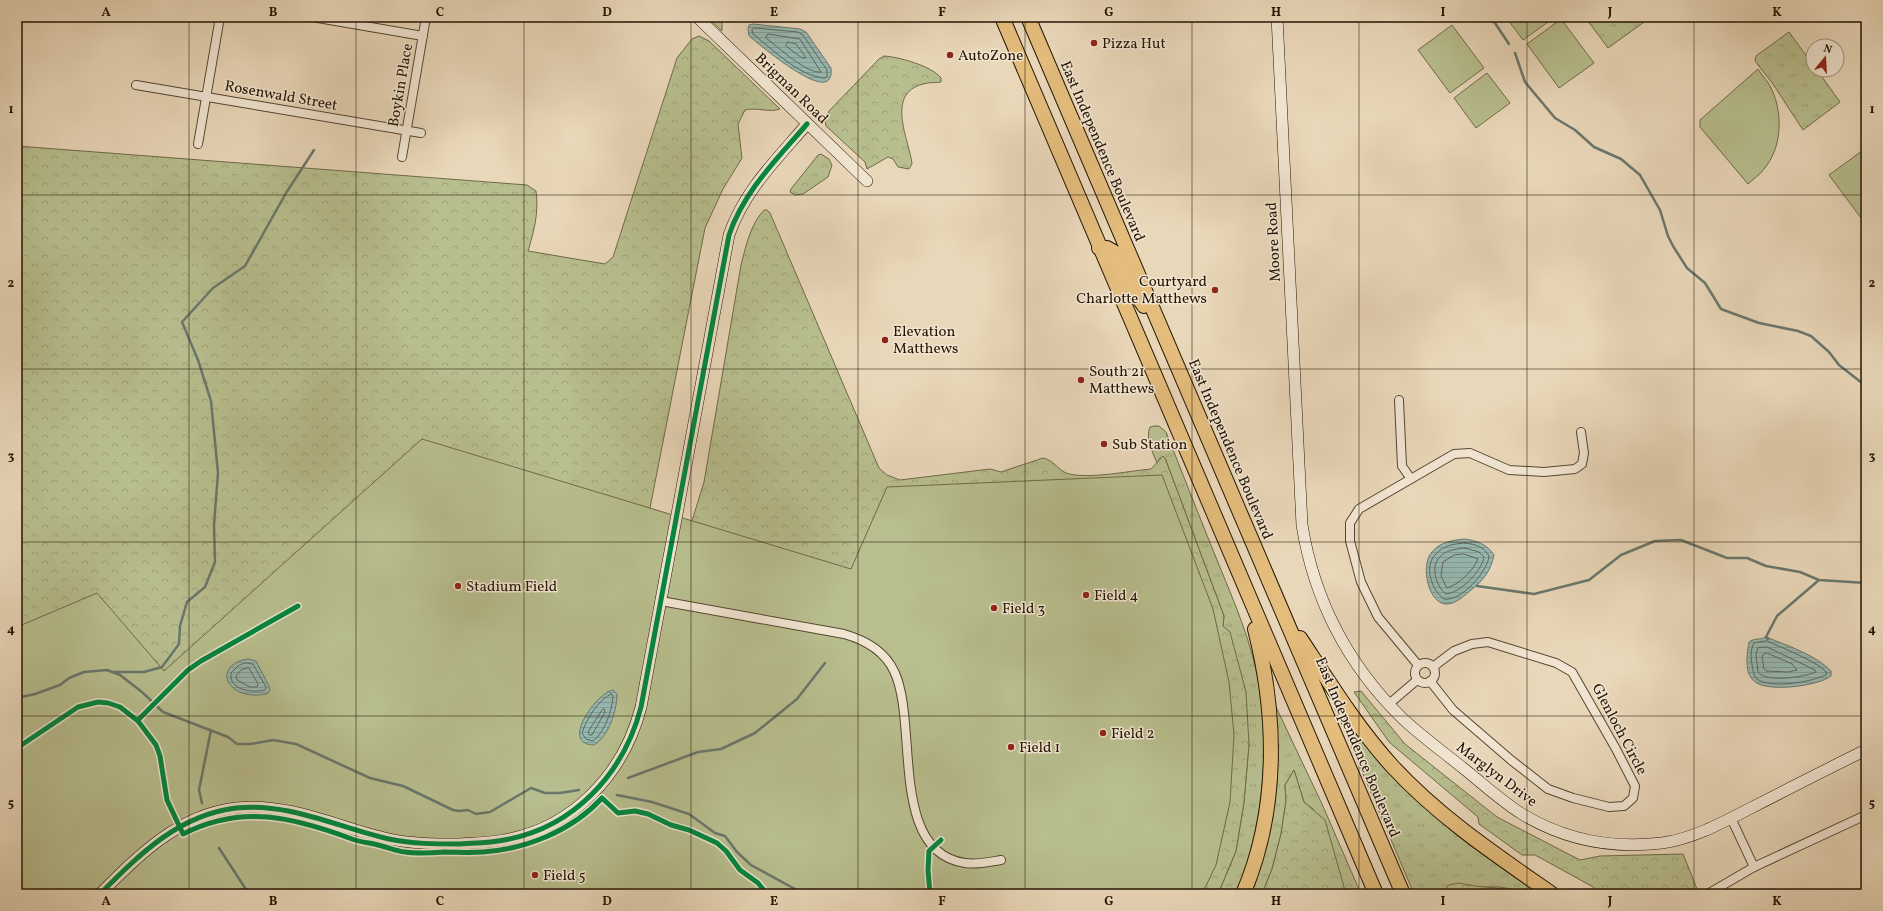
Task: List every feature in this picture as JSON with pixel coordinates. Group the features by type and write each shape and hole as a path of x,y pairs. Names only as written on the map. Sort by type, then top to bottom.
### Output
{"highway":[{"path":"1002,17 1099,248 1376,894"},
{"name":"East Independence Boulevard","path":"1028,17 1403,894"},
{"path":"1099,248 1111,250 1117,256 1131,286 1166,342"},
{"path":"1244,894 1253,867 1265,818 1269,792 1271,740 1266,675 1246,590"},
{"path":"1278,603 1342,703 1392,766 1433,806 1457,826 1552,894"}],"street":[{"path":"198,144 220,17"},
{"path":"312,17 423,36"},
{"name":"Boykin Place","path":"402,157 426,17"},
{"name":"Brigman Road","path":"697,17 867,181"},
{"name":"Moore Road","path":"1277,17 1298,466"},
{"name":"Rosenwald Street","path":"136,85 421,133"},
{"path":"100,894 151,846 170,832 205,815 236,808 260,807 281,809 390,839 432,844 505,840 535,831 557,821 580,805 597,790 615,768 627,748 635,729 643,699 728,235 738,212 751,190 807,124"},
{"path":"1399,400 1402,466 1411,479"},
{"path":"1418,665 1378,617 1361,582 1350,541 1350,523 1359,509 1454,454 1470,453 1509,470 1544,472 1575,470 1582,464 1584,453 1581,432"},
{"name":"Marglyn Drive","path":"1298,466 1300,507 1304,540 1319,591 1332,622 1353,658 1372,685 1389,704 1424,737 1521,813 1540,824 1567,835 1593,842 1631,846 1685,838 1731,818 1866,750"},
{"path":"661,601 844,634 875,647 890,664 899,684 914,803 922,833 936,850 954,860 972,864 1001,860"},
{"name":"Glenloch Circle","path":"1430,681 1453,710 1511,760 1548,789 1573,798 1609,807 1624,806 1633,798 1635,786 1616,749 1572,672 1556,663 1488,642 1472,644 1454,651 1433,667"},
{"path":"1426,662 1433,667 1435,675 1430,681 1424,683 1417,680 1414,672 1418,665 1426,662"},
{"path":"1389,704 1417,680"},
{"path":"1712,894 1711,892 1754,867 1866,815"},
{"path":"1731,818 1754,867"}],"green space":[{"path":"707,17 722,17 722,31"},
{"path":"1506,17 1555,17 1523,40"},
{"path":"1585,17 1651,17 1608,48"},
{"path":"1561,19 1594,63 1559,88 1527,44"},
{"path":"1452,25 1484,68 1450,93 1418,50"},
{"path":"1789,32 1805,54 1805,78 1823,78 1840,102 1803,130 1773,84 1755,61 1756,56"},
{"path":"699,36 709,41 780,109 745,110 738,124 742,158 723,189 705,228 650,508 476,477 17,894 17,146 527,185 536,191 537,199 535,222 528,251 605,264 613,257 677,58 692,39"},
{"path":"884,56 906,60 923,66 941,78 941,82 925,83 911,89 905,97 902,107 902,118 912,164 909,169 898,167 893,159 888,157 867,169 865,162 826,126 825,121 829,111 879,59"},
{"path":"1758,69 1769,84 1776,99 1779,131 1770,161 1761,173 1748,184 1700,127 1700,120"},
{"path":"1487,73 1510,103 1476,128 1454,98"},
{"path":"1866,148 1866,220 1864,222 1829,175"},
{"path":"821,154 829,159 832,165 828,177 803,194 795,195 790,192 818,155"},
{"path":"764,210 767,210 770,213 879,468 887,475 900,480 990,469 1001,472 1043,458 1050,461 1065,473 1088,476 1151,469 1163,456 1165,458 1224,616 1223,626 1230,632 1246,692 1249,744 1244,802 1236,851 1218,894 1170,894 866,577 687,537 704,482 741,265 752,229 755,222"},
{"path":"1159,426 1166,432 1231,594 1252,654 1259,685 1264,737 1258,819 1245,870 1236,894 1218,894 1236,851 1244,802 1249,744 1223,626 1224,616 1165,458 1160,458 1157,463 1152,450 1148,436 1150,427"},
{"path":"422,439 851,569 887,487 1162,475 1213,609 1229,682 1234,735 1230,802 1216,865 1202,894 17,894 17,627 97,593 164,671"},
{"path":"1361,691 1405,744 1497,817 1580,860 1600,856 1683,854 1699,894 1596,894 1595,888 1535,855 1522,855 1479,824 1478,817 1389,742 1354,692"},
{"path":"1333,703 1396,781 1429,811 1540,894 1520,894 1511,889 1500,887 1473,887 1442,890 1440,894 1414,894"},
{"path":"1276,707 1322,804 1361,894 1346,894 1313,809 1304,802 1294,770 1285,785 1286,801 1281,834 1272,869 1262,894 1250,894"},
{"path":"1294,770 1304,802 1325,820 1346,894 1262,894 1272,869 1281,834 1286,801 1285,785"},
{"path":"1459,883 1505,889 1520,894 1440,894 1449,885"}],"water":[{"path":"753,24 800,29 806,32 831,68 829,79 822,82 810,79 780,61 749,36 749,25"},
{"path":"1465,539 1478,542 1491,551 1494,555 1491,565 1480,582 1461,598 1448,604 1441,603 1431,592 1428,583 1428,558 1439,546 1451,541"},
{"path":"1766,637 1809,655 1825,665 1831,671 1831,676 1816,683 1792,687 1769,687 1760,685 1754,681 1749,673 1747,668 1747,657 1749,642"},
{"path":"248,659 256,661 269,686 270,690 267,694 253,695 242,693 233,688 228,682 227,675 230,668 237,663"},
{"path":"613,690 617,694 617,700 614,715 608,729 594,745 584,742 580,736 580,727 585,718 599,699"}],"waterway":[{"path":"1486,17 1495,23 1509,44"},
{"path":"1515,53 1525,82 1555,118 1575,130 1594,147 1621,159 1640,175 1660,210 1668,236 1673,246 1687,268 1705,283 1721,309 1759,323 1798,331 1811,336 1829,352 1839,365 1862,383 1862,385 1866,386"},
{"path":"112,672 144,672 162,667 179,644 180,626 187,602 205,587 215,562 214,525 218,473 211,401 198,360 182,322 213,288 245,266 286,193 314,150"},
{"path":"1477,586 1534,594 1589,580 1621,555 1655,541 1681,540 1727,558 1747,558 1766,566 1800,572 1819,580 1866,583"},
{"path":"1768,639 1766,637 1777,616 1819,580"},
{"path":"628,778 698,752 721,749 755,733 797,699 825,663"},
{"path":"17,698 35,694 60,685 69,678 84,672 107,670 120,675 142,692 163,712 228,737 237,744 251,744 273,740 296,744 370,778 403,786 453,810 468,810 476,814 490,812 531,788 545,793 560,793 579,790"},
{"path":"202,803 199,790 211,730"},
{"path":"617,795 652,802 689,814 715,833 725,836 737,852 751,865 804,894"},
{"path":"219,848 249,894"}],"cycle path":[{"path":"100,894 145,851 161,839 178,828 215,812 236,808 256,807 275,809 295,812 398,841 433,844 460,844 499,841 529,834 553,823 574,810 592,794 609,775 622,754 633,731 641,707 729,235 735,219 752,190 762,176 807,124"},
{"path":"138,720 188,670 201,661 298,606"},
{"path":"17,748 78,707 98,702 108,703 120,707 138,721 156,745 160,756 167,800 183,834 205,825 226,819 268,817 309,825 355,840 410,853 483,852 516,847 563,829 590,810 602,798 618,813 635,811 648,814 671,825 689,830 717,843 726,851 740,870 758,883 767,894"},
{"path":"930,894 928,870 929,851 941,840"}],"place":[{"name":"Pizza Hut","path":"1094,43"},
{"name":"AutoZone","path":"950,55"},
{"name":"Courtyard Charlotte Matthews","path":"1215,290"},
{"name":"Elevation Matthews","path":"885,340"},
{"name":"South 21 Matthews","path":"1081,380"},
{"name":"Sub Station","path":"1104,444"},
{"name":"Stadium Field","path":"458,586"},
{"name":"Field 4","path":"1086,595"},
{"name":"Field 3","path":"994,608"},
{"name":"Field 2","path":"1103,733"},
{"name":"Field 1","path":"1011,747"},
{"name":"Field 5","path":"535,875"}]}
